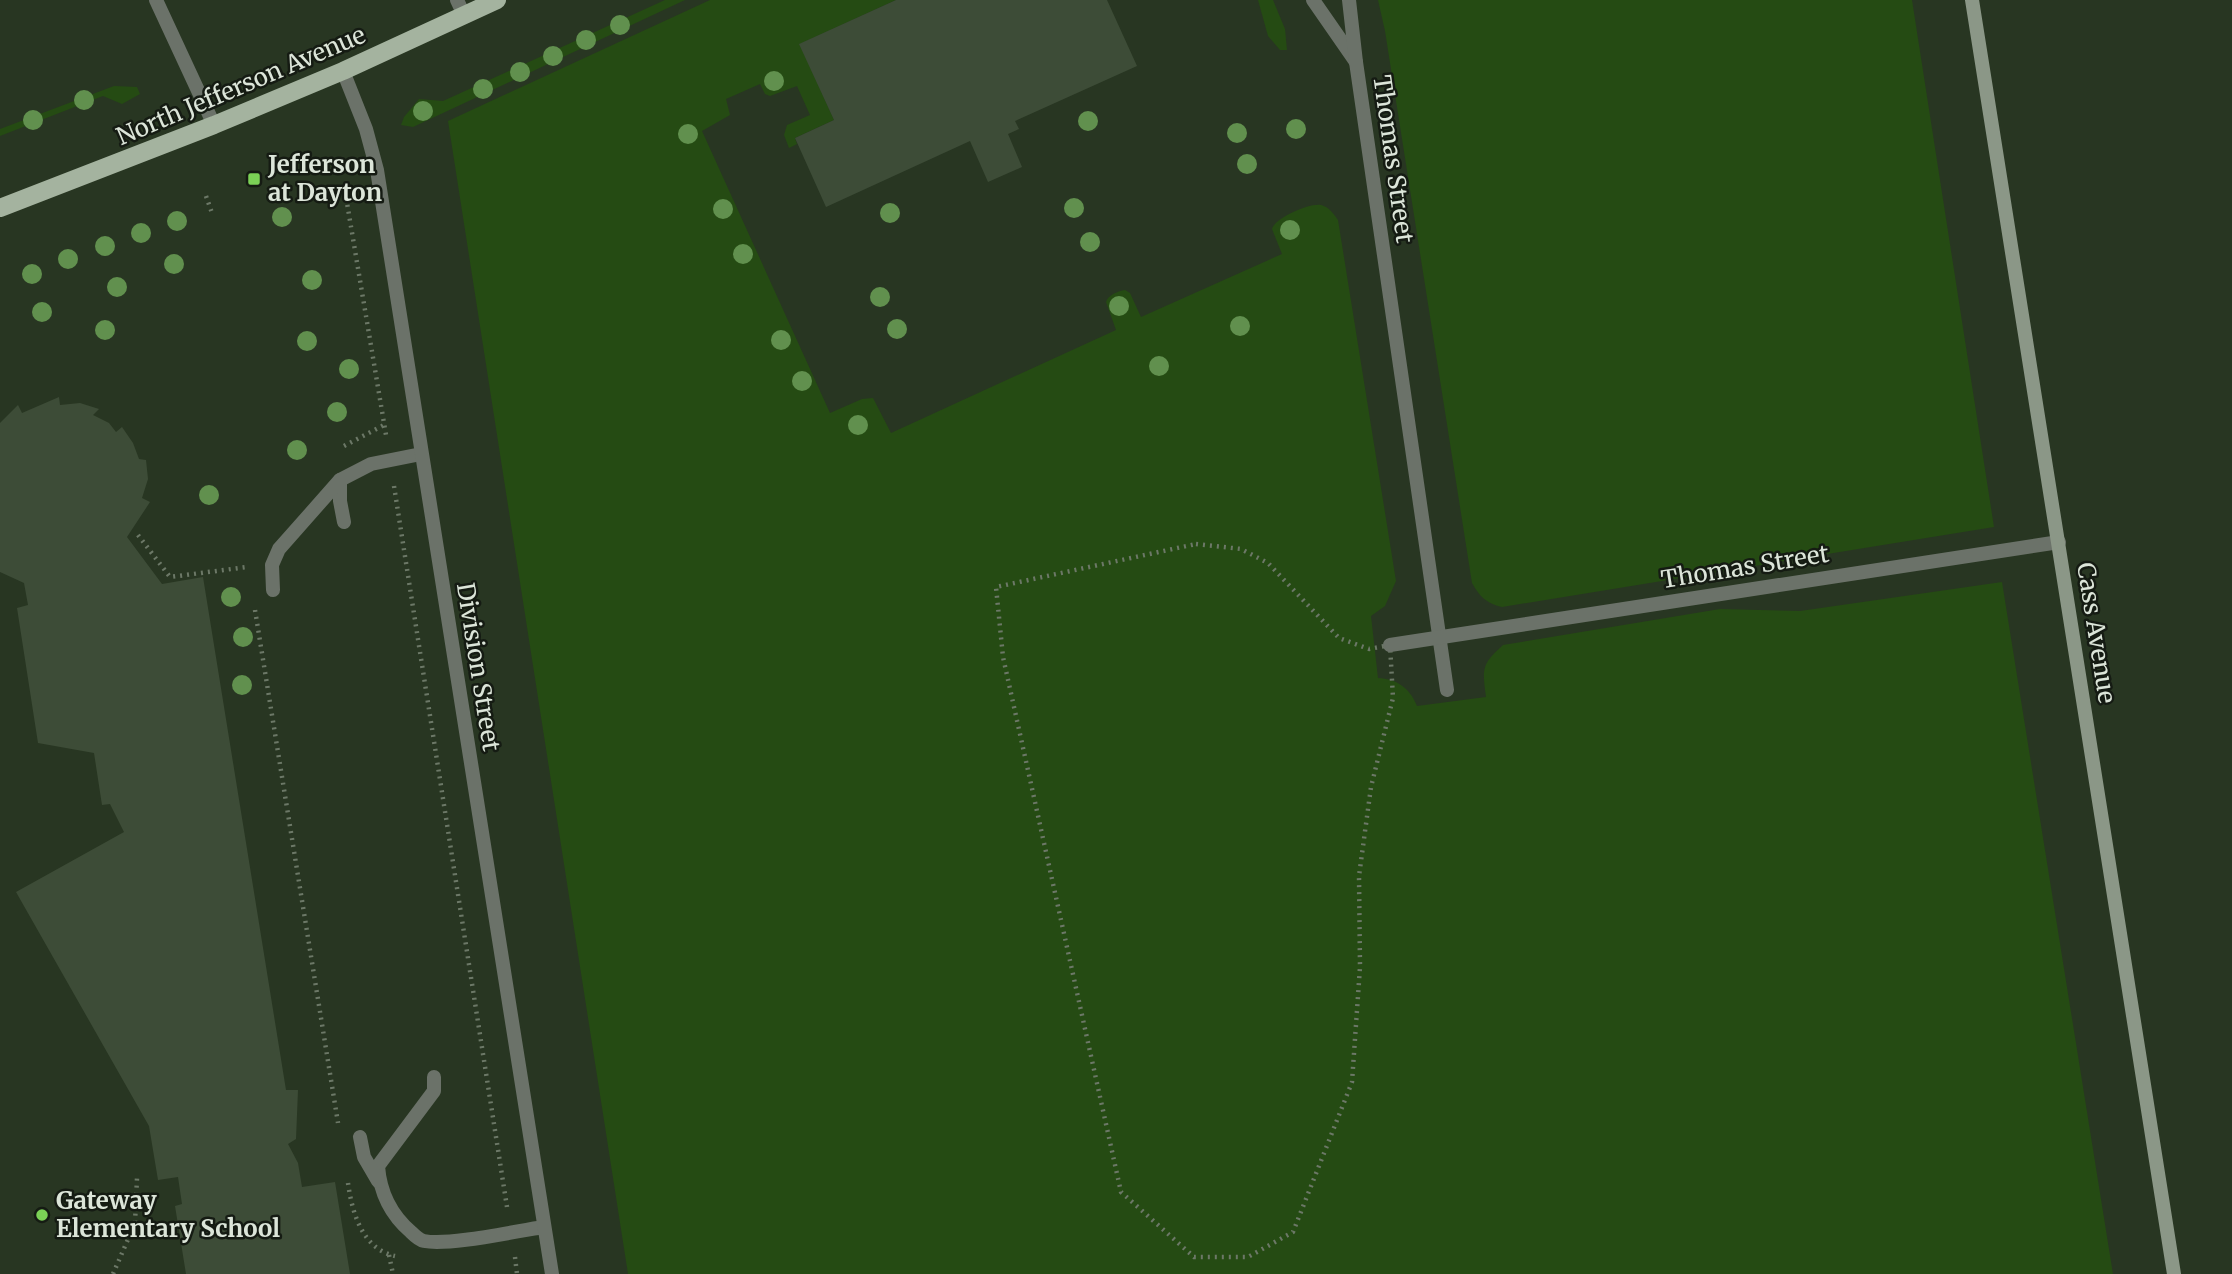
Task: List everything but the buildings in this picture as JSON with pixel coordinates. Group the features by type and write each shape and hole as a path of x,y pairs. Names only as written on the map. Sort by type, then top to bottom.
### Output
{"main road":[{"name":"North Jefferson Avenue","path":"0,208 214,125 343,71 461,8 497,0"},
{"name":"Cass Avenue","path":"1972,0 2174,1274"}],"street":[{"path":"156,0 214,125"},
{"name":"Thomas Street","path":"1313,0 1356,62"},
{"name":"Thomas Street","path":"1349,0 1447,690"},
{"name":"Division Street","path":"343,71 366,129 377,170 552,1274"},
{"path":"273,590 272,565 279,549 340,480 371,464 421,454"},
{"path":"340,480 344,522"},
{"name":"Thomas Street","path":"1390,645 2059,542"},
{"path":"380,1184 379,1166 434,1090 434,1077"},
{"path":"360,1137 364,1157 380,1184 386,1202 398,1221 421,1241 439,1242 544,1227"}],"path":[{"path":"345,191 390,460 517,1274"},
{"path":"206,196 212,213"},
{"path":"340,448 359,435 384,425"},
{"path":"138,534 170,577 248,566"},
{"path":"1196,544 1241,549 1268,563 1339,638 1369,649 1390,645 1393,698 1371,787 1359,876 1360,967 1352,1082 1293,1232 1248,1257 1194,1257 1121,1192 1003,657 996,587 1196,544"},
{"path":"250,559 250,580"},
{"path":"254,608 339,1128"},
{"path":"345,1170 352,1211 366,1236 389,1255 404,1258"},
{"path":"113,1274 135,1223 136,1178"},
{"path":"389,1255 393,1274"}],"green space":[{"path":"665,0 685,0 413,127 401,125 419,99 443,101"},
{"path":"710,0 896,0 800,44 834,120 795,138 797,144 789,148 784,135 787,125 810,115 797,86 770,96 765,94 760,84 726,99 730,115 702,131 830,413 862,399 873,398 891,433 1116,330 1106,302 1114,294 1125,290 1130,293 1141,317 1282,254 1272,229 1286,216 1316,205 1331,211 1338,220 1396,581 1385,606 1371,616 1378,678 1391,680 1402,686 1411,694 1417,706 1486,697 1485,667 1503,645 1720,609 1800,611 2002,582 2113,1274 628,1274 448,121"},
{"path":"1258,0 1273,0 1285,29 1287,50 1280,50 1268,36"},
{"path":"1378,0 1912,0 1994,527 1502,607 1484,599 1472,583"},
{"path":"114,86 137,87 140,94 122,104 103,96 0,136 0,129"}],"place":[{"name":"Jefferson at Dayton","path":"254,179"},
{"name":"Gateway Elementary School","path":"42,1215"}]}
